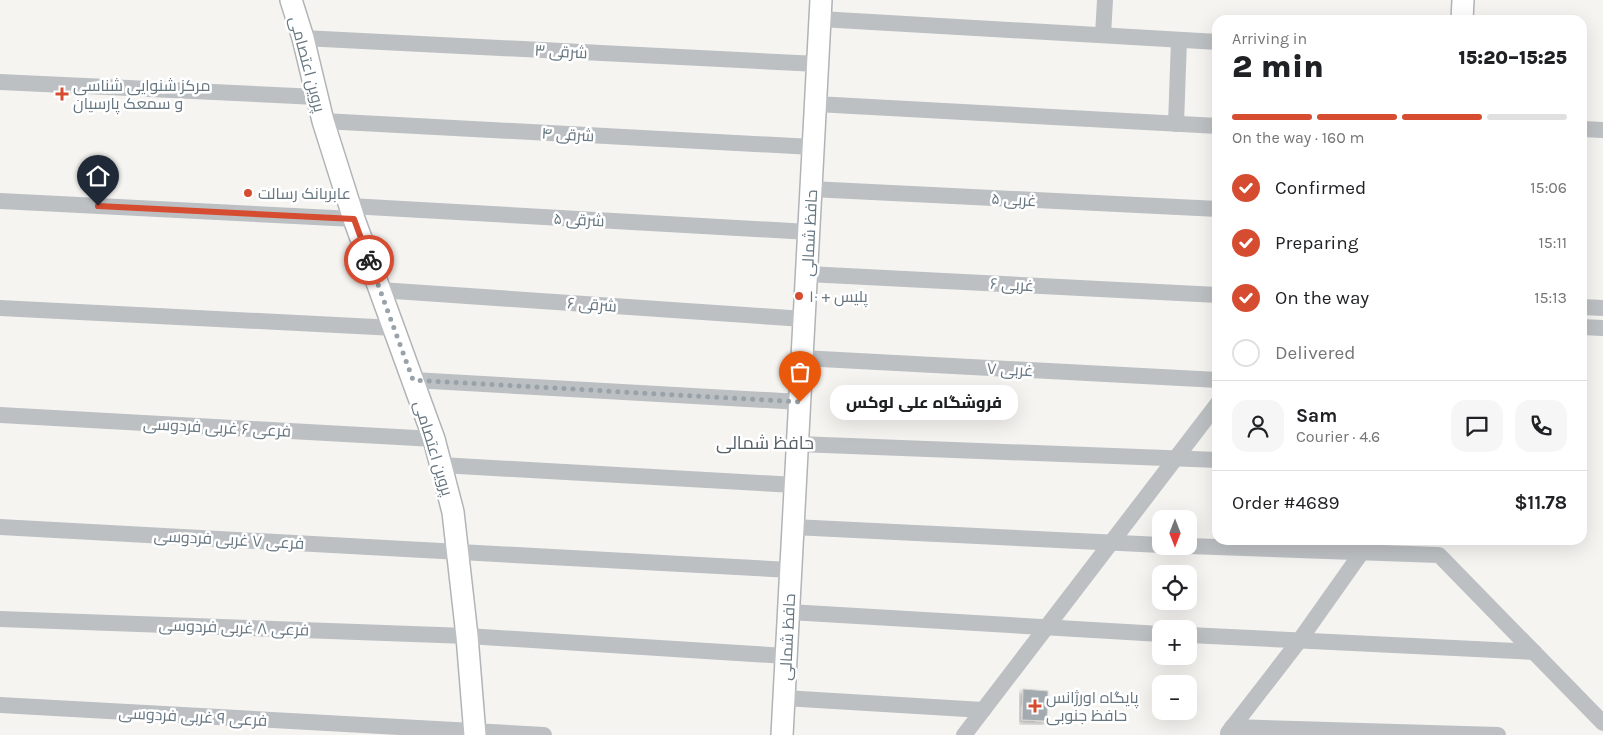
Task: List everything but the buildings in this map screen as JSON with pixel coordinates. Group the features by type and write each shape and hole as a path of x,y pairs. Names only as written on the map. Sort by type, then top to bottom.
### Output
{"main road":[{"name":"پروین اعتصامی","path":"291,0 303,38 323,121 352,213 434,439 453,512 467,636 475,733"},
{"path":"1462,15 1463,0"},
{"name":"حافظ شمالی","path":"782,735 821,10"}],"street":[{"path":"1104,35 1105,0"},
{"path":"821,10 1104,35 1212,42"},
{"name":"۳ شرقی","path":"303,38 818,64"},
{"path":"1176,124 1179,40"},
{"path":"0,82 317,97"},
{"path":"816,104 1212,126"},
{"name":"۴ شرقی","path":"323,121 813,147"},
{"path":"1587,129 1603,130"},
{"name":"۵ غربی","path":"811,189 1212,209"},
{"name":"۵ شرقی","path":"0,201 809,232"},
{"name":"۶ غربی","path":"807,274 1212,295"},
{"name":"۶ شرقی","path":"380,290 804,319"},
{"path":"1587,307 1603,308"},
{"path":"0,308 395,328"},
{"path":"1587,327 1603,328"},
{"name":"۷ غربی","path":"802,358 1212,380"},
{"path":"413,380 800,402"},
{"path":"964,735 1045,628 1105,543 1212,410"},
{"name":"فرعی ۶ غربی فردوسی","path":"0,415 434,439"},
{"path":"798,444 1212,460"},
{"path":"441,465 795,485"},
{"name":"فرعی ۷ غربی فردوسی","path":"0,527 791,570"},
{"path":"793,528 1152,545"},
{"path":"1198,546 1363,546 1439,555 1603,723"},
{"path":"1229,731 1299,641 1363,546"},
{"path":"789,612 1152,634"},
{"name":"فرعی ۸ غربی فردوسی","path":"0,618 467,636 786,656"},
{"path":"1197,635 1534,652"},
{"path":"784,698 983,710"},
{"name":"فرعی ۹ غربی فردوسی","path":"0,705 475,733 544,735"},
{"path":"1229,731 1498,735"}],"way so far":[{"path":"369,260 413,380 800,402"}],"place":[{"name":"مرکز شنوایی شناسی و سمعک پارسیان","path":"62,94"},
{"name":"عابربانک رسالت","path":"248,193"},
{"name":"پلیس + ۱۰","path":"799,296"},
{"name":"فروشگاه علی لوکس","path":"800,402"},
{"name":"پایگاه اورژانس حافظ جنوبی","path":"1035,706"}],"district":[{"name":"حافظ شمالی","path":"765,443"}],"route":[{"path":"98,206 354,219 369,260"}]}
